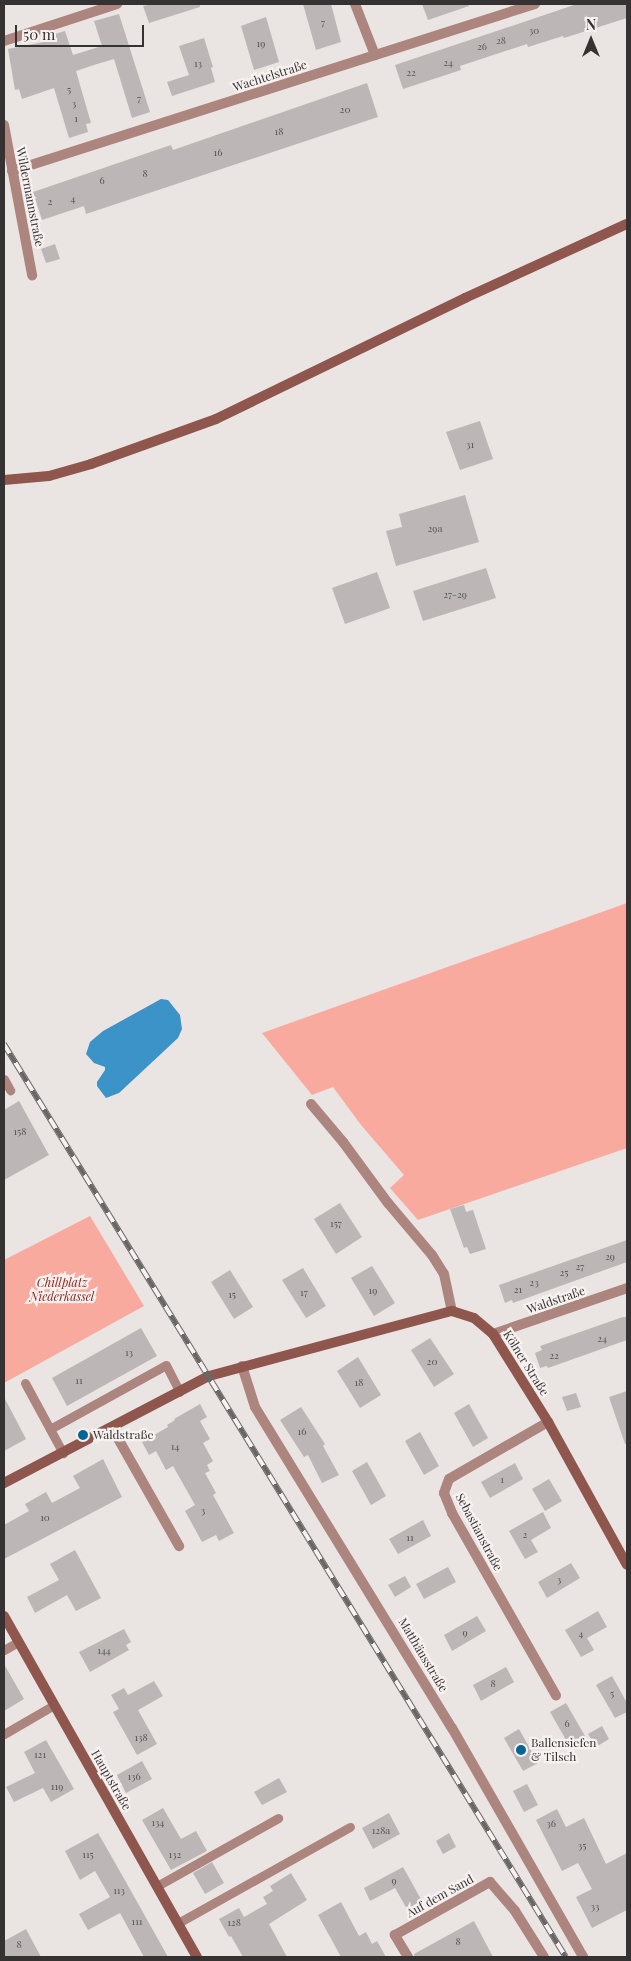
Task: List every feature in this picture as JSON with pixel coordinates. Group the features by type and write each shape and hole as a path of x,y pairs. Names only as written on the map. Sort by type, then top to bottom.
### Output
{"street":[{"path":"4,41 117,4"},
{"path":"356,4 375,55"},
{"name":"Wachtelstraße","path":"12,171 531,4"},
{"name":"Wildermannstraße","path":"4,125 32,275"},
{"path":"4,480 49,476 91,464 216,419 474,294 627,224"},
{"path":"4,1483 209,1376 452,1311 444,1274 432,1255 388,1204 343,1142 311,1104"},
{"name":"Waldstraße","path":"493,1334 627,1288"},
{"name":"Kölner Straße","path":"452,1311 474,1318 493,1334 548,1422 627,1565"},
{"name":"Matthäusstraße","path":"242,1366 255,1407 452,1728 583,1957"},
{"name":"Sebastianstraße","path":"548,1422 449,1479 444,1493 452,1513 556,1695"},
{"path":"112,1428 179,1546"},
{"name":"Hauptstraße","path":"4,1616 197,1957"},
{"name":"Auf dem Sand","path":"408,1957 396,1935 490,1882 515,1911 544,1957"}],"lane":[{"path":"4,1079 10,1090"},
{"path":"50,1429 166,1366 180,1392"},
{"path":"26,1383 63,1453"},
{"path":"4,1650 18,1642"},
{"path":"4,1734 54,1705"},
{"path":"157,1886 278,1818"},
{"path":"178,1923 350,1827"}],"green space":[{"path":"627,903 627,1148 418,1220 390,1188 404,1175 361,1125 333,1087 312,1095 262,1033"},
{"name":"Chillplatz Niederkassel","path":"90,1216 144,1306 4,1383 4,1260"}],"water":[{"path":"161,999 168,1000 180,1015 182,1029 178,1038 119,1093 106,1098 97,1086 97,1082 105,1067 94,1063 86,1054 90,1042 103,1031"}],"building":[{"path":"152,4 200,4 200,7 149,23 143,6"},
{"path":"303,4 331,4 341,42 316,50"},
{"path":"422,4 469,4 469,6 428,20"},
{"path":"577,4 627,4 627,18 564,38 563,36 528,47 527,44 460,66 461,70 403,89 395,65"},
{"path":"119,14 150,112 132,118 114,59 97,64 76,71 91,123 86,124 88,132 69,138 54,88 22,99 19,89 15,90 8,49 43,42 41,38 65,31 73,55 102,46 94,21"},
{"path":"266,17 279,62 254,70 241,26"},
{"path":"204,38 213,67 211,68 215,82 172,96 167,82 189,75 179,46"},
{"path":"367,83 378,117 86,214 84,206 42,220 33,192 171,145 173,150"},
{"path":"55,244 60,259 46,263 41,249"},
{"path":"480,421 493,459 460,470 446,432"},
{"path":"465,495 479,542 396,566 386,531 402,527 399,514"},
{"path":"486,568 496,598 423,621 413,591"},
{"path":"377,572 390,608 345,624 332,588"},
{"path":"19,1101 49,1155 4,1180 4,1110"},
{"path":"340,1203 362,1237 336,1254 314,1219"},
{"path":"464,1205 466,1212 473,1210 486,1249 470,1254 467,1247 464,1248 450,1209"},
{"path":"627,1240 627,1262 513,1303 512,1300 505,1303 499,1285"},
{"path":"372,1266 395,1303 374,1316 351,1278"},
{"path":"303,1268 326,1306 306,1318 282,1280"},
{"path":"230,1270 253,1307 234,1319 211,1282"},
{"path":"627,1317 627,1340 548,1368 547,1366 540,1368 535,1353 542,1350 540,1346"},
{"path":"141,1328 157,1356 67,1406 52,1378"},
{"path":"430,1338 454,1374 434,1387 411,1350"},
{"path":"358,1357 381,1395 360,1408 337,1371"},
{"path":"627,1391 627,1444 625,1444 609,1397"},
{"path":"576,1393 581,1407 567,1411 562,1397"},
{"path":"4,1397 26,1439 4,1451"},
{"path":"200,1404 207,1417 200,1421 210,1439 203,1443 213,1461 207,1465 210,1471 205,1473 216,1493 213,1495 234,1533 219,1541 216,1535 202,1542 185,1511 195,1505 173,1466 166,1470 156,1451 149,1455 142,1442 168,1427 167,1425 174,1419"},
{"path":"469,1404 488,1438 473,1447 454,1413"},
{"path":"301,1407 325,1444 323,1446 339,1475 322,1483 308,1455 304,1457 280,1420"},
{"path":"420,1432 439,1466 424,1475 405,1441"},
{"path":"103,1459 122,1497 4,1559 4,1525 29,1511 25,1504 46,1492 52,1503 80,1488 73,1476"},
{"path":"367,1462 386,1496 371,1505 352,1471"},
{"path":"515,1463 523,1479 490,1498 481,1482"},
{"path":"549,1479 562,1501 545,1511 532,1489"},
{"path":"543,1512 551,1528 531,1540 538,1552 525,1559 509,1531"},
{"path":"423,1520 431,1536 398,1554 389,1539"},
{"path":"75,1550 101,1598 76,1611 67,1595 35,1613 27,1597 59,1580 50,1564"},
{"path":"571,1563 580,1578 547,1598 538,1582"},
{"path":"448,1567 456,1582 424,1599 416,1584"},
{"path":"405,1576 411,1587 395,1597 388,1585"},
{"path":"598,1611 607,1627 587,1638 594,1650 581,1657 565,1630"},
{"path":"477,1616 486,1631 452,1651 444,1635"},
{"path":"124,1629 131,1642 126,1645 129,1650 90,1672 79,1652"},
{"path":"4,1664 24,1699 4,1711"},
{"path":"506,1667 514,1682 481,1701 473,1685"},
{"path":"612,1676 627,1703 627,1712 615,1718 596,1685"},
{"path":"154,1681 163,1696 138,1710 157,1744 137,1755 113,1712 119,1709 111,1695 124,1688 128,1695"},
{"path":"566,1703 585,1736 569,1745 550,1712"},
{"path":"602,1726 609,1739 596,1747 588,1734"},
{"name":"Ballensiefen & Tilsch","path":"519,1729 538,1763 523,1771 504,1738"},
{"path":"46,1740 74,1789 51,1802 43,1788 14,1802 6,1787 35,1773 24,1752"},
{"path":"142,1761 152,1779 126,1793 117,1775"},
{"path":"279,1778 287,1792 262,1805 254,1792"},
{"path":"527,1784 538,1805 524,1812 513,1791"},
{"path":"163,1808 181,1839 196,1831 207,1851 171,1870 142,1820"},
{"path":"557,1809 566,1827 584,1818 606,1864 627,1853 627,1910 592,1928 576,1897 592,1889 578,1863 562,1871 536,1820"},
{"path":"389,1813 400,1834 373,1849 362,1828"},
{"path":"98,1833 168,1957 144,1957 120,1913 88,1930 79,1914 110,1897 95,1871 80,1880 65,1851"},
{"path":"449,1833 456,1847 443,1854 436,1841"},
{"path":"212,1862 224,1883 205,1894 193,1873"},
{"path":"403,1867 422,1901 407,1909 395,1888 370,1901 364,1888"},
{"path":"291,1873 307,1900 269,1924 287,1957 243,1957 219,1919 239,1908 244,1917 267,1904 263,1897 273,1891 270,1886"},
{"path":"341,1902 359,1936 366,1932 372,1944 377,1941 386,1957 341,1957 318,1915"},
{"path":"474,1921 493,1957 415,1957 414,1954"},
{"path":"26,1929 41,1957 4,1957 4,1941"}],"railway":[{"path":"4,1044 566,1957"}],"place":[{"name":"Waldstraße","path":"83,1435"},
{"name":"Ballensiefen & Tilsch","path":"521,1750"}]}
